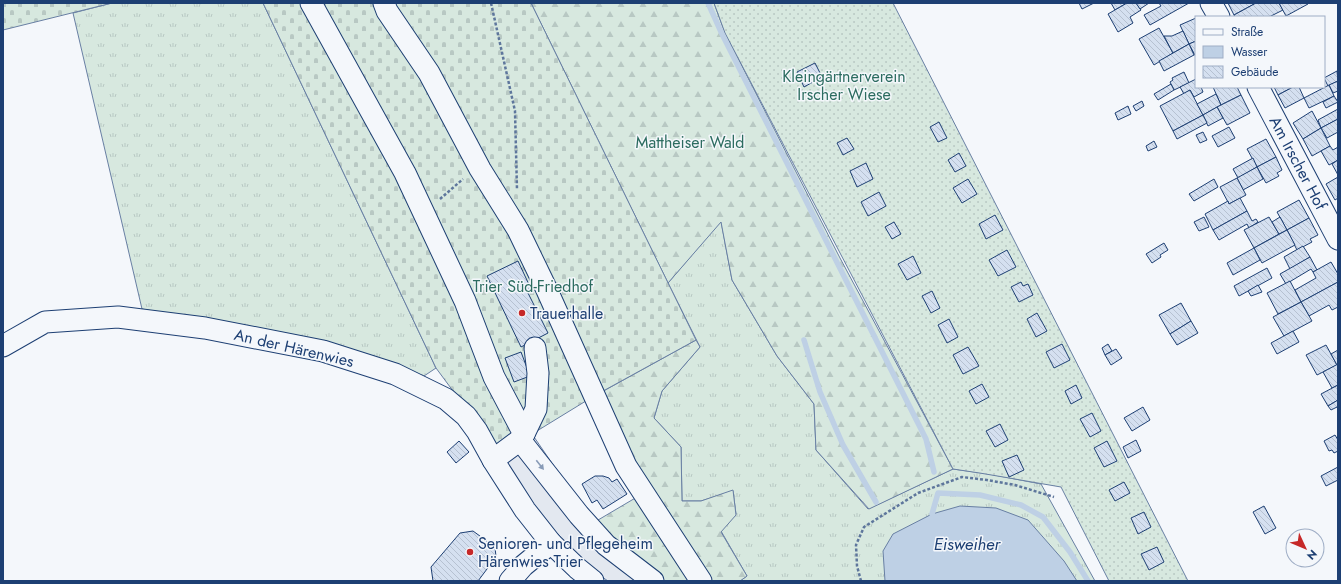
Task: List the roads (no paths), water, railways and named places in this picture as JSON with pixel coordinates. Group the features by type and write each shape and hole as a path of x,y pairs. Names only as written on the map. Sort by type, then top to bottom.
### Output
{"street":[{"path":"311,3 405,173 464,301 494,377 522,437 579,515 606,545 653,581"},
{"path":"384,3 387,11 429,73 480,169 518,230 546,288 626,466 701,581"},
{"path":"1211,3 1218,16"},
{"name":"Am Irscher Hof","path":"1259,88 1338,239"},
{"name":"An der Härenwies","path":"3,346 45,322 118,317 205,328 323,351 395,374 446,400 466,416 477,431 493,460 525,510 551,543 593,581"},
{"path":"493,460 522,437 536,409 538,373 535,348"},
{"path":"510,581 523,566 551,543"}],"water":[{"name":"Eisweiher","path":"960,506 996,508 1028,520 1064,561 1077,581 885,581 883,551 893,534 932,514"}],"waterway":[{"path":"708,3 722,34 926,439 934,472"},
{"path":"804,340 820,392 843,445 876,502"},
{"path":"932,514 938,493 980,495 1021,505 1043,517 1070,552 1088,581"}],"place":[{"name":"Trauerhalle","path":"522,313"},
{"name":"Senioren- und Pflegeheim Härenwies Trier","path":"470,552"}],"park label":[{"name":"Kleingärtnerverein Irscher Wiese","path":"844,85"},
{"name":"Mattheiser Wald","path":"690,142"},
{"name":"Trier Süd-Friedhof","path":"533,286"}]}
